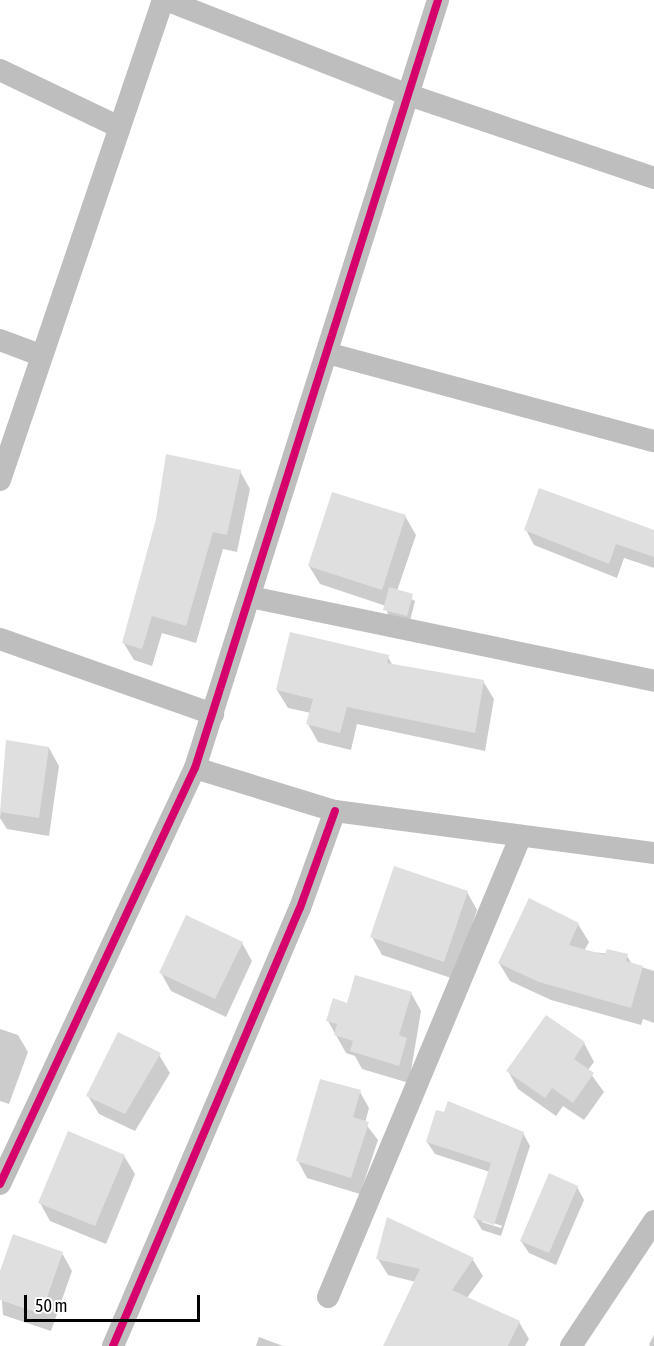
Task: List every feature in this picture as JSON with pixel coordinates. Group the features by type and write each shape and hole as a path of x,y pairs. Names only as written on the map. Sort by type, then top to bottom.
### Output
{"street":[{"path":"0,480 39,355 164,0 409,95 654,178"},
{"path":"0,1184 195,768 438,0"},
{"path":"0,70 119,127"},
{"path":"0,340 39,355"},
{"path":"327,353 654,441"},
{"path":"250,597 654,681"},
{"path":"0,639 213,714"},
{"path":"195,768 334,811 654,853"},
{"path":"113,1346 300,908 334,811"},
{"path":"328,1297 521,836"},
{"path":"571,1346 654,1221"}],"building":[{"path":"166,454 241,470 227,535 213,532 186,626 152,616 142,649 122,643 156,519"},
{"path":"539,488 654,530 654,557 616,544 609,564 524,530"},
{"path":"332,492 406,515 382,590 308,566"},
{"path":"389,587 413,594 407,616 383,610"},
{"path":"290,632 389,655 387,663 484,680 475,733 347,707 340,733 306,724 313,699 276,690"},
{"path":"6,740 49,747 39,818 0,812"},
{"path":"394,866 468,891 444,962 370,937"},
{"path":"529,898 579,923 569,945 605,955 607,949 628,954 626,961 643,966 631,1008 539,982 498,963"},
{"path":"186,915 243,942 215,999 159,973"},
{"path":"355,975 412,992 399,1035 407,1038 399,1066 350,1051 353,1041 334,1035 337,1024 326,1021 333,998 347,1003"},
{"path":"546,1015 585,1042 574,1059 594,1073 573,1103 552,1088 545,1098 506,1071"},
{"path":"118,1032 161,1053 125,1114 86,1096"},
{"path":"320,1079 361,1090 353,1117 369,1122 351,1178 296,1161"},
{"path":"448,1101 524,1132 494,1225 473,1218 491,1163 426,1142 436,1110 444,1112"},
{"path":"68,1131 125,1155 95,1226 38,1203"},
{"path":"549,1173 578,1186 549,1253 520,1241"},
{"path":"387,1217 474,1258 452,1290 520,1321 508,1346 383,1346 420,1269 376,1259"},
{"path":"13,1234 63,1252 41,1314 0,1300 0,1271"}],"cycle path":[{"path":"0,1184 195,768 438,0"},
{"path":"113,1346 300,908 335,811"}]}
